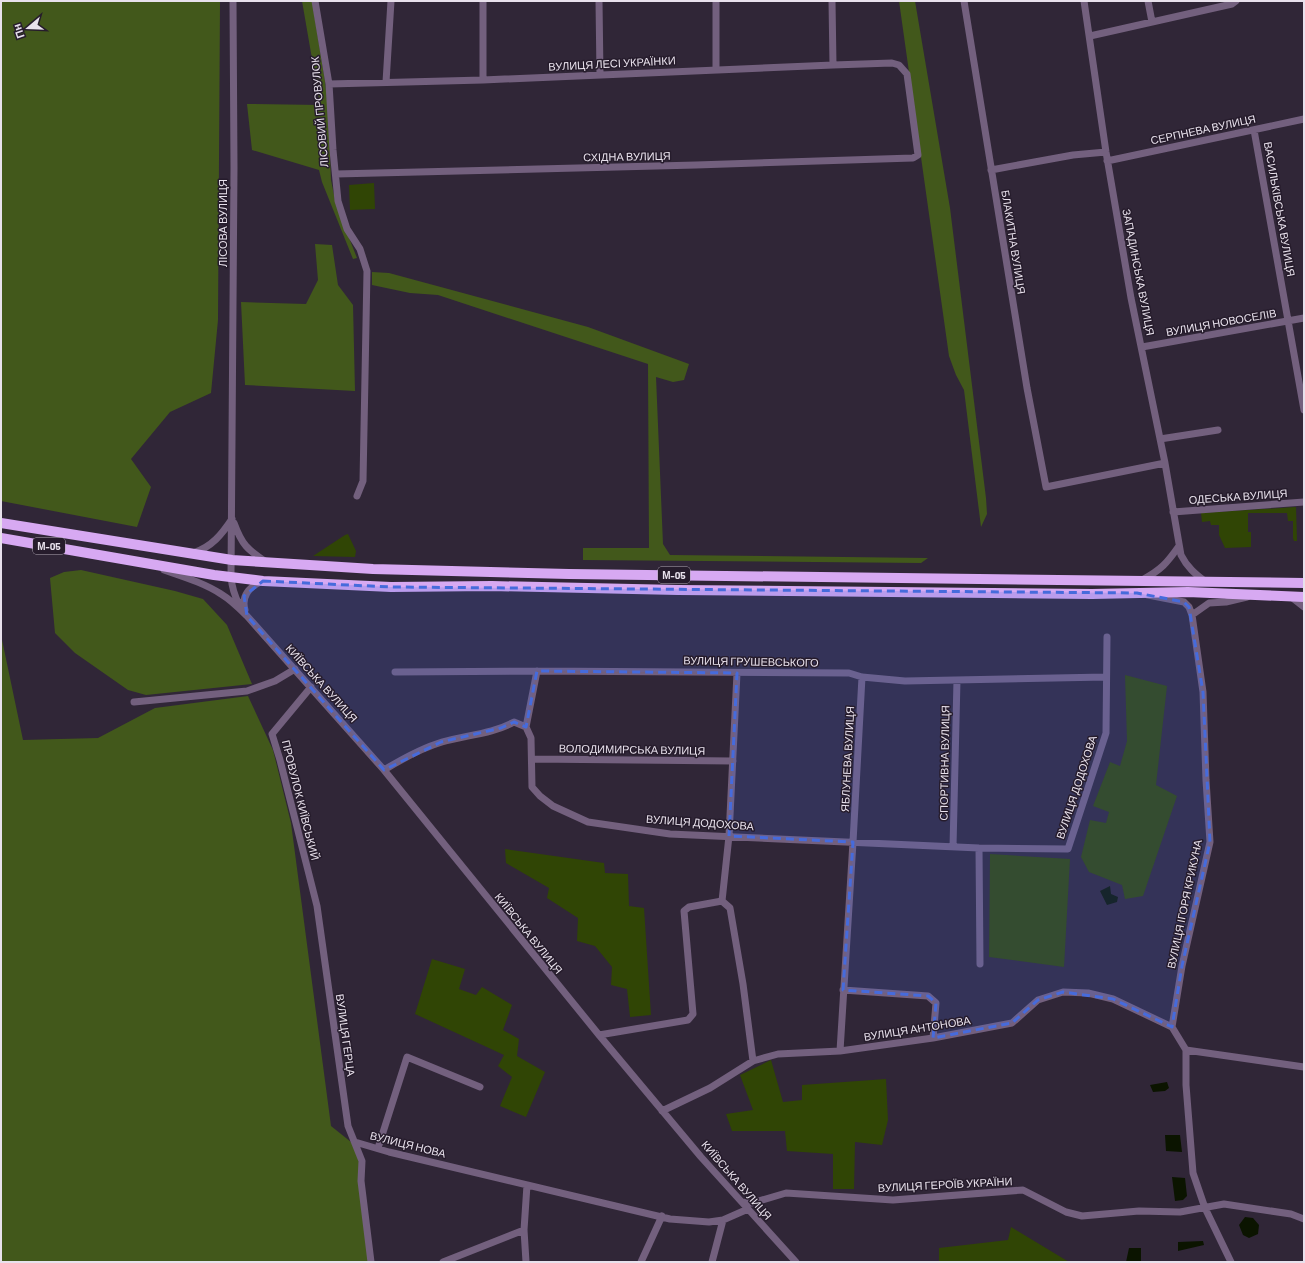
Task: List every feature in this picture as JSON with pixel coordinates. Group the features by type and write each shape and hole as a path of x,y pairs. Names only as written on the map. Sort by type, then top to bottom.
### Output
{"highway":[{"name":"М-05","path":"1,523 232,560 373,569 490,573 1304,583"},
{"name":"М-05","path":"1,538 231,577 263,581 391,587 492,586 694,590 1092,594 1188,592 1304,597"}],"street":[{"name":"ЛІСОВА ВУЛИЦЯ","path":"233,1 231,577 235,598 247,616"},
{"name":"ЛІСОВИЙ ПРОВУЛОК","path":"315,1 329,84 338,201 347,229 360,249 367,271 363,481 357,496"},
{"path":"386,82 390,1"},
{"path":"483,1 483,80"},
{"path":"600,1 600,75"},
{"path":"716,1 716,70"},
{"path":"832,1 833,64"},
{"name":"БЛАКИТНА ВУЛИЦЯ","path":"964,1 1027,388 1046,487 1165,463"},
{"name":"ЗАПАДИНСЬКА ВУЛИЦЯ","path":"1084,1 1107,161 1131,298 1165,463 1181,556 1185,564 1206,582"},
{"path":"1148,1 1152,22"},
{"path":"1090,36 1232,4 1236,1"},
{"name":"ВУЛИЦЯ ЛЕСІ УКРАЇНКИ","path":"329,84 483,80 833,64 892,63 899,65 907,74 918,155"},
{"name":"СЕРПНЕВА ВУЛИЦЯ","path":"1107,161 1304,119"},
{"name":"ВАСИЛЬКІВСЬКА ВУЛИЦЯ","path":"1254,130 1304,410"},
{"path":"992,170 1074,155 1106,152"},
{"name":"СХІДНА ВУЛИЦЯ","path":"336,174 766,163 913,158 918,155"},
{"name":"ВУЛИЦЯ НОВОСЕЛІВ","path":"1142,348 1304,318"},
{"path":"1160,440 1218,430"},
{"name":"ОДЕСЬКА ВУЛИЦЯ","path":"1173,512 1304,502"},
{"path":"190,554 215,542 222,535 232,518"},
{"path":"232,518 243,543 250,551 268,563"},
{"path":"1141,581 1167,563 1180,546"},
{"path":"143,563 199,582 221,593 233,602 247,616"},
{"path":"247,616 244,596 248,590 263,581"},
{"path":"1137,593 1184,602 1189,607 1192,615 1210,602 1226,602 1257,595"},
{"path":"1290,596 1304,606"},
{"name":"ВУЛИЦЯ ІГОРЯ КРИКУНА","path":"1172,1027 1182,966 1210,842 1203,692 1192,615"},
{"name":"КИЇВСЬКА ВУЛИЦЯ","path":"247,616 384,770 598,1035 662,1111 796,1262"},
{"name":"ВУЛИЦЯ ДОДОХОВА","path":"526,726 531,738 532,787 540,796 553,806 588,822 670,834 978,848 1068,849 1106,733 1107,637"},
{"path":"134,702 247,691 275,681 295,669"},
{"path":"384,770 406,757 441,742 501,728 514,722 526,726 537,671"},
{"name":"ВУЛИЦЯ ГРУШЕВСЬКОГО","path":"395,672 681,671 737,673 849,673 862,677 905,681 1106,677"},
{"path":"722,901 729,836 737,673"},
{"name":"ЯБЛУНЕВА ВУЛИЦЯ","path":"853,842 862,677"},
{"name":"СПОРТИВНА ВУЛИЦЯ","path":"953,847 958,680"},
{"name":"ПРОВУЛОК КИЇВСЬКИЙ","path":"311,687 272,734 280,760 316,906 320,931"},
{"name":"ВОЛОДИМИРСЬКА ВУЛИЦЯ","path":"532,759 733,761"},
{"path":"840,1051 853,842"},
{"path":"978,848 980,964"},
{"path":"598,1035 688,1020 693,1014 684,911 689,906 722,901 730,908 753,1062"},
{"name":"ВУЛИЦЯ ГЕРЦА","path":"320,931 348,1126 355,1142"},
{"path":"843,990 928,996 936,1003 933,1038"},
{"name":"ВУЛИЦЯ АНТОНОВА","path":"662,1111 710,1088 753,1062 778,1054 840,1051 933,1038 1012,1023 1038,1000 1063,992 1088,993 1113,999 1172,1027"},
{"path":"1172,1027 1186,1050 1186,1085 1193,1173 1205,1208 1231,1262"},
{"path":"1186,1050 1304,1067"},
{"path":"378,1148 407,1057 480,1087"},
{"name":"ВУЛИЦЯ НОВА","path":"355,1142 670,1219 709,1222 723,1220 748,1209"},
{"name":"ВУЛИЦЯ НОВА","path":"355,1142 362,1161 361,1181 371,1262"},
{"path":"526,1262 524,1230 527,1185"},
{"name":"ВУЛИЦЯ ГЕРОЇВ УКРАЇНИ","path":"742,1202 752,1203 786,1193 893,1200 1023,1190 1066,1212 1082,1216 1139,1211 1180,1212 1224,1204 1291,1214 1304,1219"},
{"path":"641,1262 662,1216"},
{"path":"712,1262 723,1220"},
{"path":"444,1262 524,1230"}],"highlighted area":[{"path":"263,581 391,587 1137,593 1184,602 1189,607 1203,692 1210,842 1182,966 1172,1027 1113,999 1063,992 1038,1000 1012,1023 933,1038 936,1003 928,996 843,990 853,842 729,836 737,673 537,671 526,727 514,722 501,728 441,742 384,770 247,616 244,596"}],"green space":[{"path":"1,1 220,1 218,320 211,393 170,412 131,459 151,487 137,527 1,501"},
{"path":"302,1 312,1 325,81 328,110 331,180 336,205 357,258 353,259 322,182 319,170 252,150 247,104 320,105"},
{"path":"899,1 915,1 950,208 986,498 987,514 981,527 964,390 956,375 949,356"},
{"path":"374,183 375,209 350,210 349,185"},
{"path":"315,244 332,245 338,285 353,305 355,391 245,385 241,302 306,304 318,280"},
{"path":"372,272 389,273 588,327 689,364 684,380 673,382 656,377 663,544 670,555 928,558 921,563 583,560 583,548 649,548 648,364 438,295 410,293 372,285"},
{"path":"1296,507 1297,541 1294,541 1293,538 1293,521 1288,521 1287,513 1248,513 1248,532 1251,532 1251,547 1225,548 1219,535 1219,525 1211,525 1210,521 1202,522 1201,513"},
{"path":"348,534 356,551 355,557 313,556 345,535"},
{"path":"81,570 175,591 203,599 227,625 252,684 146,695 128,690 75,653 55,633 50,578 64,572"},
{"path":"1,635 23,740 98,738 155,708 248,696 273,750 291,823 331,1126 351,1142 362,1161 371,1262 1,1262"},
{"path":"1125,675 1167,686 1156,785 1177,796 1143,896 1125,899 1122,885 1089,872 1081,857 1090,820 1106,823 1109,812 1093,806 1110,762 1120,766 1127,741"},
{"path":"505,849 604,863 605,873 628,874 629,906 644,908 651,1015 630,1017 627,989 611,985 612,967 595,946 577,941 578,918 547,898 549,888 506,863"},
{"path":"990,854 1070,859 1064,967 989,957"},
{"path":"432,959 465,969 459,989 476,995 482,987 512,1005 503,1030 519,1039 517,1056 545,1072 526,1117 500,1106 512,1077 498,1066 504,1055 415,1014"},
{"path":"771,1060 783,1102 802,1100 802,1085 886,1079 888,1120 882,1145 855,1142 854,1189 833,1189 833,1154 787,1151 785,1131 732,1131 726,1114 753,1110 740,1075"},
{"path":"1011,1227 1069,1262 939,1262 939,1248 1008,1240"}],"shaded area":[{"path":"1110,886 1111,894 1118,897 1117,902 1107,905 1100,891"},
{"path":"1167,1082 1169,1088 1165,1091 1153,1092 1150,1085"},
{"path":"1165,1135 1180,1135 1182,1152 1166,1151"},
{"path":"1172,1177 1185,1178 1187,1196 1183,1200 1175,1201"},
{"path":"1245,1217 1253,1218 1259,1225 1258,1234 1249,1238 1243,1235 1239,1225"},
{"path":"1203,1241 1204,1245 1178,1251 1178,1242"},
{"path":"1129,1248 1141,1248 1141,1262 1126,1262"}]}
